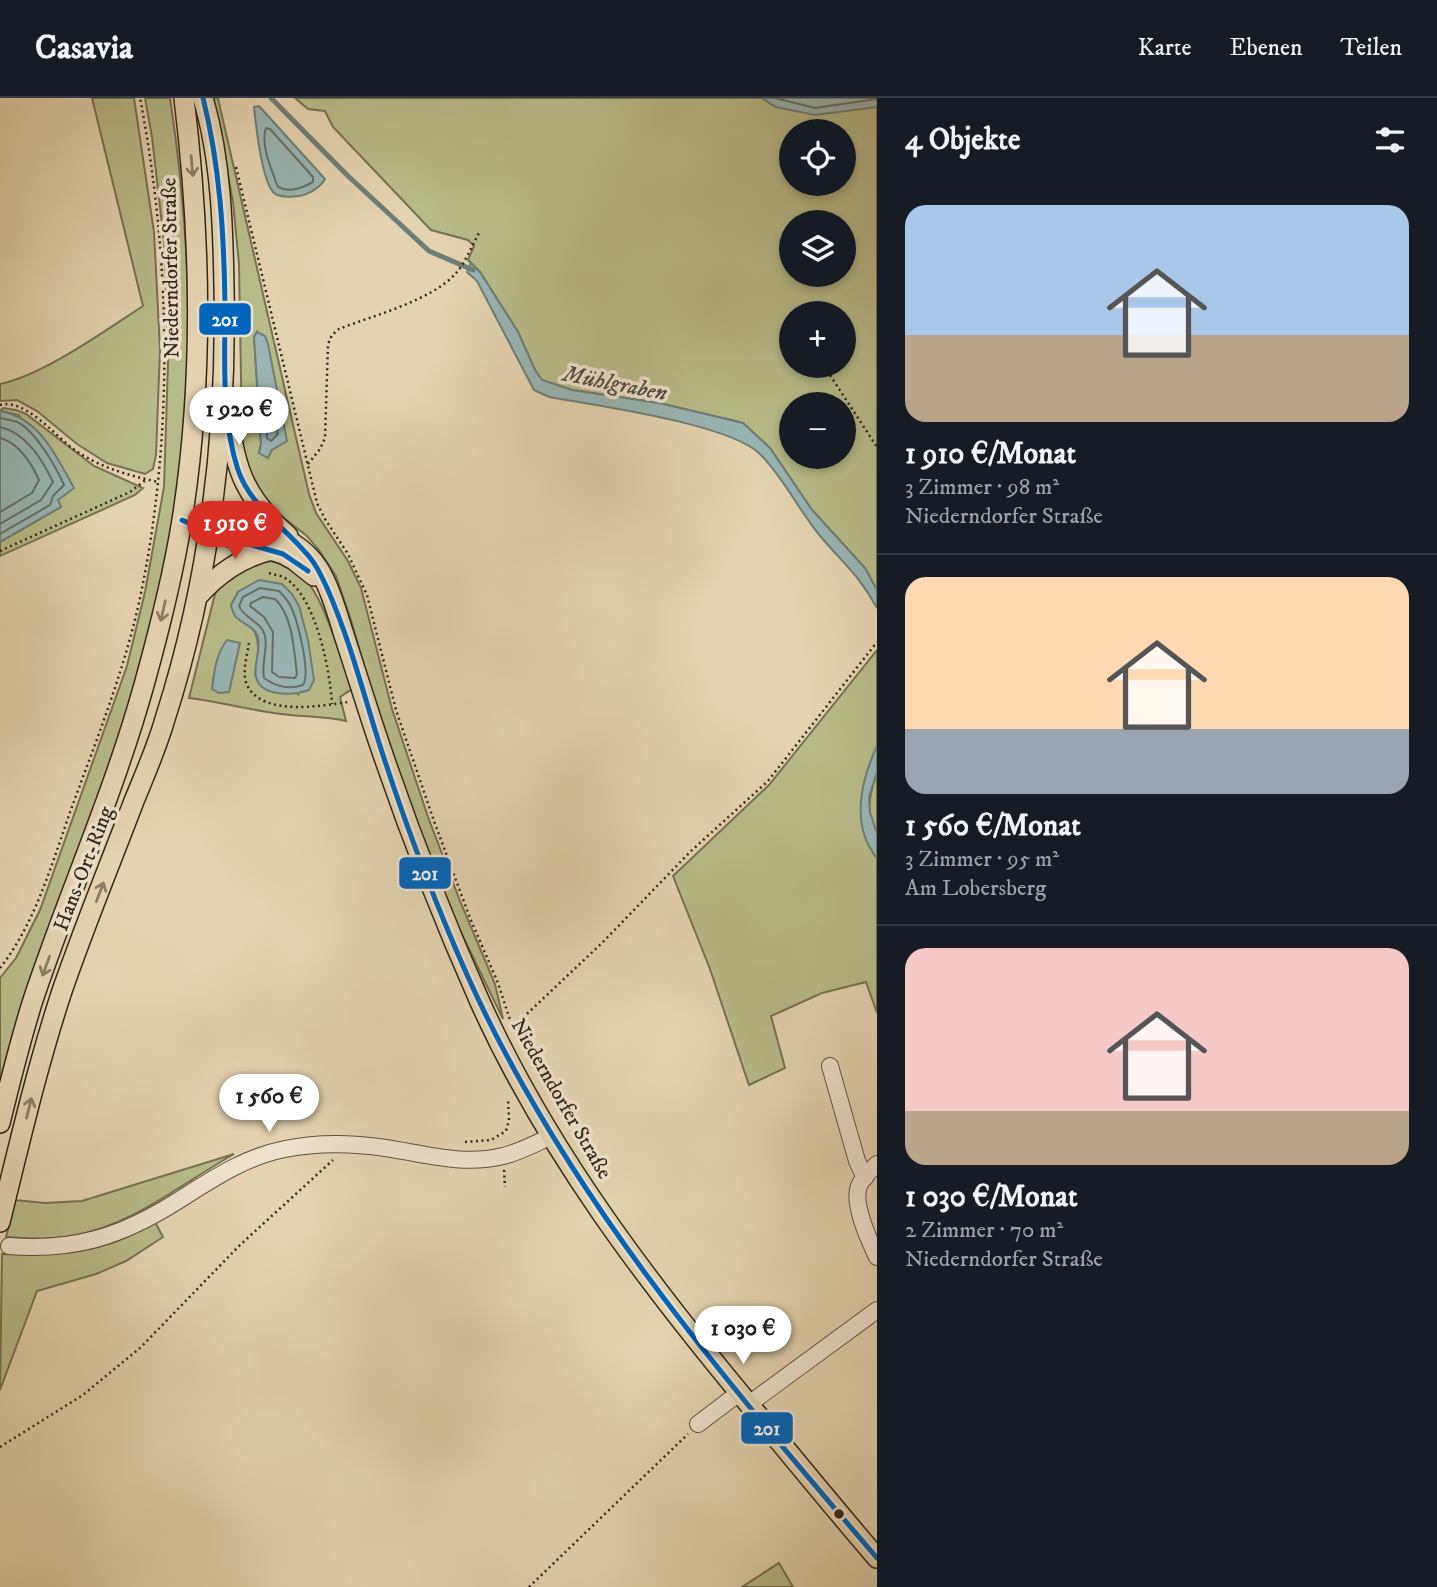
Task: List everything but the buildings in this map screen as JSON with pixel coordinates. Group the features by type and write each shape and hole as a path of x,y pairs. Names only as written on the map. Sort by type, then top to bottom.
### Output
{"main road":[{"name":"Niederndorfer Straße","path":"184,98 197,222 198,288 191,439 182,520 211,526 255,529 299,545 318,568 329,592 430,884 482,1006 524,1087 552,1136 619,1239 676,1315 877,1558"},
{"path":"202,98 212,139 221,204 225,370 231,431 241,477 250,495 262,511 299,545"},
{"path":"211,526 225,370"},
{"name":"Hans-Ort-Ring","path":"0,1123 33,1002 113,781 143,687 182,520"},
{"name":"Niederndorfer Straße","path":"211,526 294,560 306,568 329,592"},
{"name":"Hans-Ort-Ring","path":"0,1222 34,1086 62,992 165,721 187,641 211,526"},
{"path":"197,597 211,582 234,565 272,550"}],"street":[{"path":"830,1066 857,1161 865,1178"},
{"path":"9,1245 51,1247 102,1238 134,1225 220,1173 254,1157 283,1149 321,1143 351,1144 440,1158 480,1159 503,1156 552,1136"},
{"path":"877,1164 859,1186 858,1197 866,1231 877,1257"},
{"path":"698,1424 744,1398 877,1310"}],"path":[{"path":"0,968 23,933 39,897 124,659 153,529 164,365 161,250 139,98"},
{"path":"235,161 321,511 348,554 367,595 396,710 433,821 513,1027 603,942 690,852 768,781 877,642"},
{"path":"308,464 325,438 328,344 331,334 421,298 446,283 458,270 479,233"},
{"path":"832,378 877,447"},
{"path":"0,405 5,403 18,406 74,449 106,467 158,482"},
{"path":"0,551 130,492 147,479"},
{"path":"269,573 283,576 295,585 317,627 327,660 332,704"},
{"path":"249,643 245,670 247,685 256,695 277,706 332,704 365,699"},
{"path":"458,1143 491,1140 506,1132 509,1120 508,1097 524,1087"},
{"path":"0,1447 83,1395 140,1348 240,1245 351,1144"},
{"path":"529,1587 698,1424"}],"green space":[{"path":"92,98 134,98 154,232 160,349 156,455 153,469 145,474 107,463 77,444 37,411 17,400 0,401 0,384 54,362 143,306"},
{"path":"145,98 170,98 184,218 188,340 186,401 174,521 149,640 131,699 0,1089 0,978 16,958 40,910 127,666 145,592 164,487 168,363 165,251"},
{"path":"213,98 218,98 309,494 316,513 348,561 361,588 392,709 428,817 495,984 503,1019 455,920 422,842 377,710 336,576 307,536 271,508 245,466 239,264 233,202","holes":["257,332 280,444 272,450 259,453 261,444 254,337"]},
{"path":"295,98 762,98 776,107 877,107 877,590 865,568 812,510 784,469 856,469 856,392 779,392 779,461 770,448 743,423 659,403 572,390 542,380 518,332 480,272 468,260 474,246 468,240 431,230 333,127 325,111 308,109"},
{"path":"3,408 26,414 94,466 143,488 135,495 0,556 0,542 60,507 19,415 0,411"},
{"path":"264,562 276,562 298,572 319,601 352,689 340,697 346,721 289,715 189,698 215,594 232,577","holes":["238,592 298,694 255,675 257,637 231,606"]},
{"path":"877,650 877,746 864,783 873,853 877,858 877,1013 866,982 822,993 771,1016 785,1068 749,1085 710,969 673,876 769,785"},
{"path":"877,772 877,834 869,811"},
{"path":"234,1154 155,1203 115,1223 63,1237 6,1237 15,1200 45,1203 82,1201"},
{"path":"155,1222 163,1237 126,1261 96,1274 37,1291 0,1390 2,1254 82,1251 118,1241"},
{"path":"779,1563 793,1587 742,1587"}],"water":[{"path":"762,98 877,98 877,107 815,115 776,107"},
{"path":"259,106 325,179 321,185 303,195 292,197 273,192 265,175 260,151 254,107"},
{"path":"471,263 480,272 518,332 542,380 572,390 659,403 743,423 770,448 779,461 779,469 784,469 812,510 865,568 877,590 877,608 858,578 813,527 769,463 744,443 692,425 549,397 534,390 477,281 467,272"},
{"path":"257,332 265,336 268,344 287,441 272,450 268,458 259,453 261,444 254,337"},
{"path":"0,411 26,421 36,430 53,451 74,488 58,500 61,507 0,542"},
{"path":"259,580 282,584 299,606 314,680 309,690 287,694 271,692 259,684 255,668 259,643 257,634 235,616 231,605 238,592"},
{"path":"227,640 240,643 229,692 219,693 212,689 218,657"},
{"path":"877,746 877,772 869,797 870,812 877,834 877,858 863,832 861,803 866,773"}],"waterway":[{"name":"Mühlgraben","path":"271,98 347,175 429,251 473,270"}],"transit line":[{"name":"201","path":"203,98 220,201 226,409 238,470 258,504 312,560 327,588 350,648 411,835 468,977 507,1057 600,1209 706,1353 877,1558"},
{"name":"201","path":"182,520 210,533 283,554 308,571"}]}
